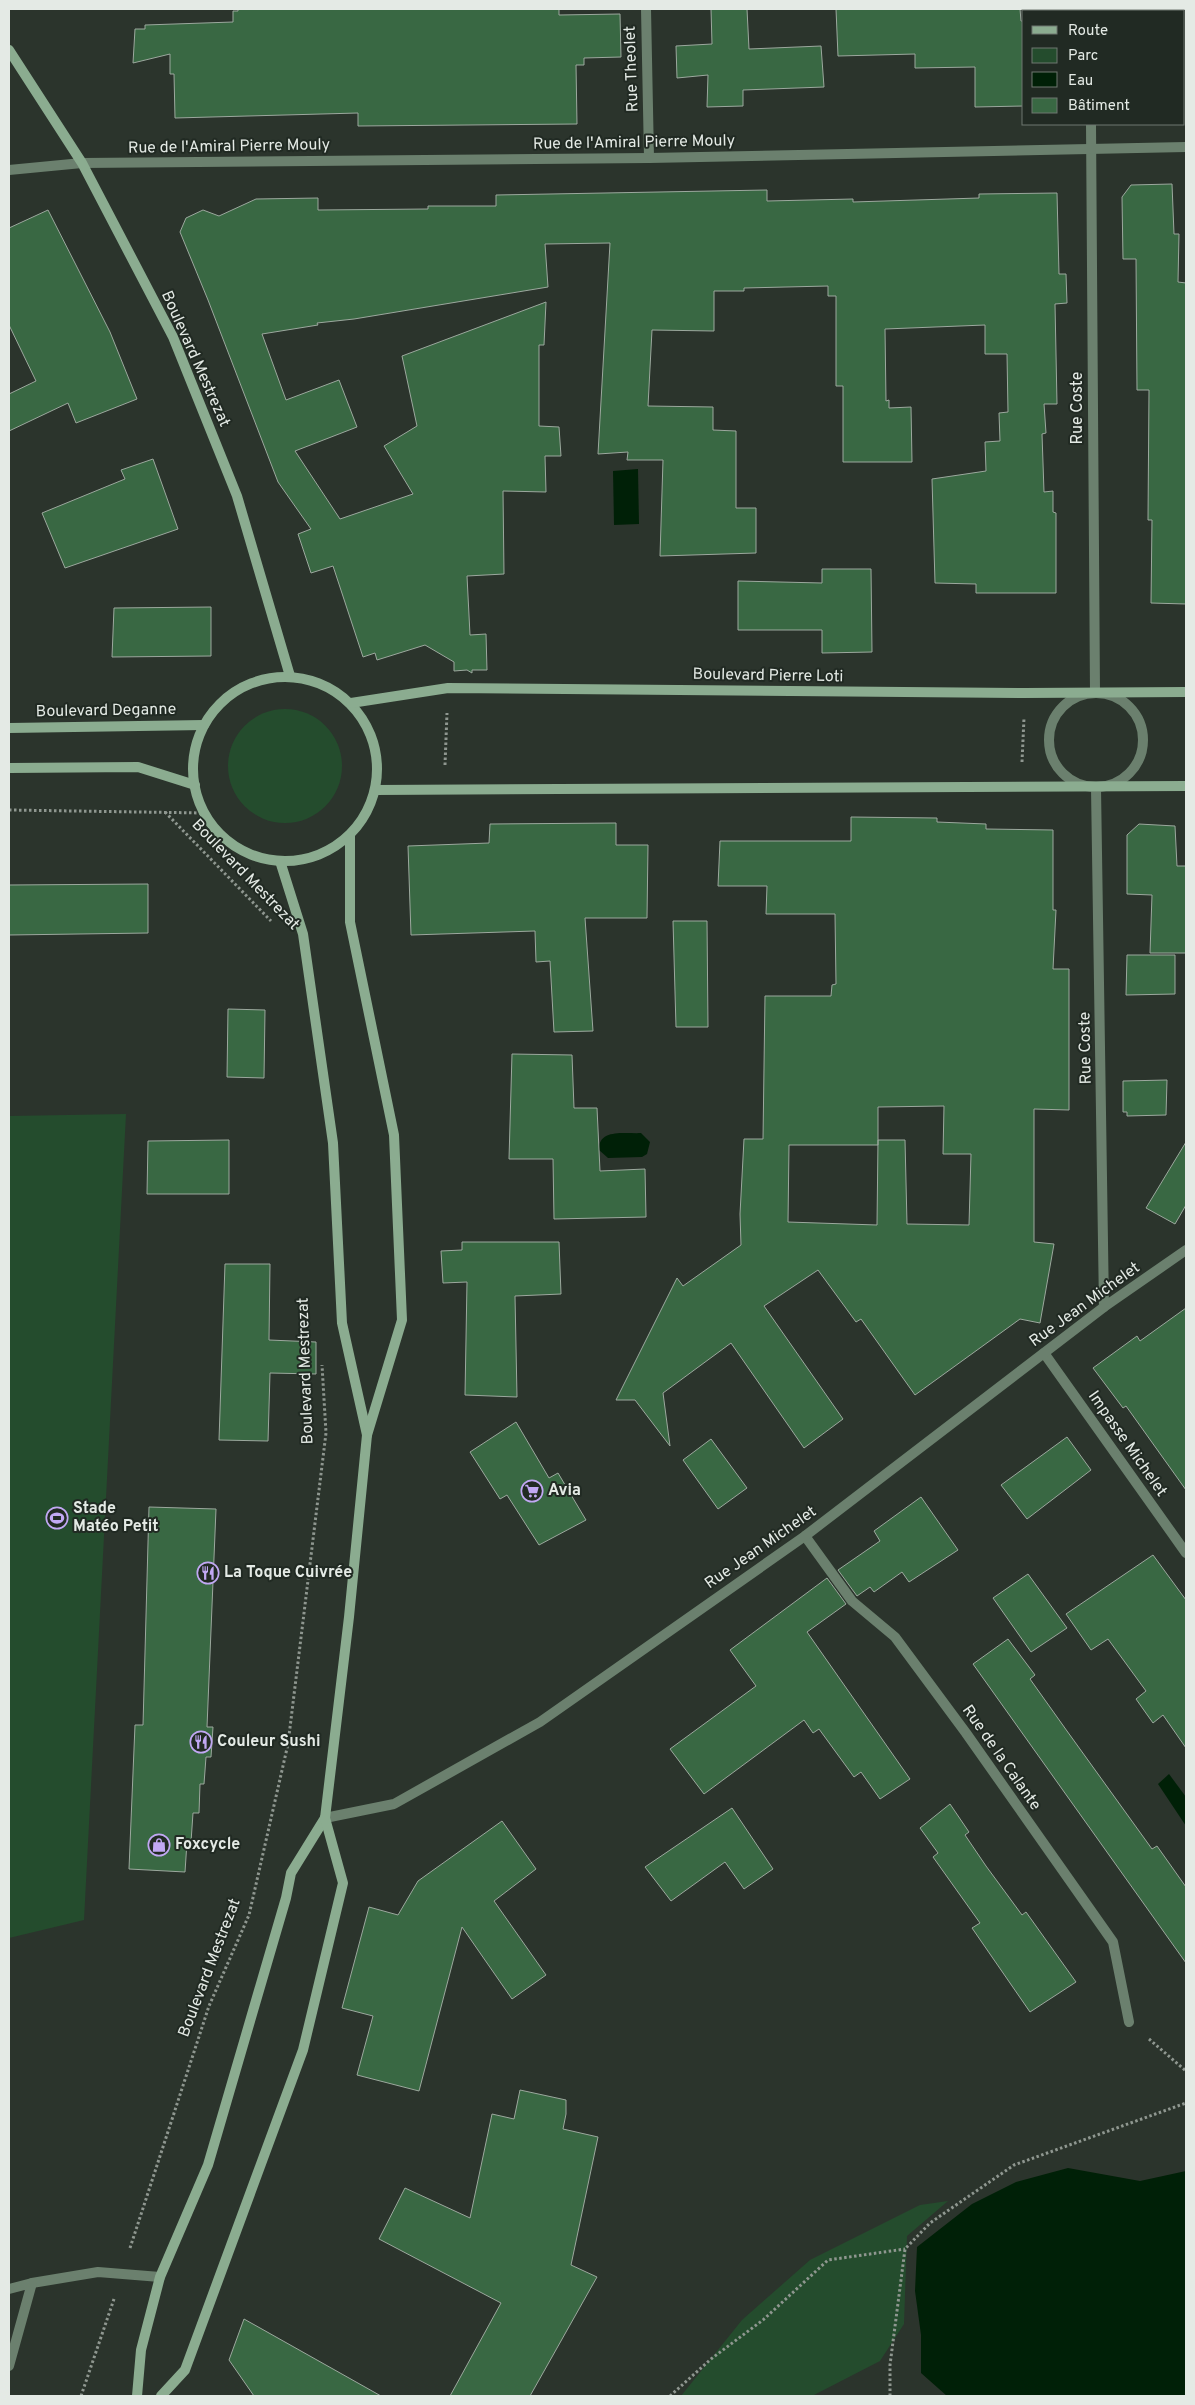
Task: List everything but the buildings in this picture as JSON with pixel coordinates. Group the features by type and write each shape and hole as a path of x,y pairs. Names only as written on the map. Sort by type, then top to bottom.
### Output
{"main road":[{"name":"Boulevard Mestrezat","path":"9,50 82,164 173,337 237,496 290,676"},
{"path":"290,676 312,680 333,689 351,703 369,729 377,758 375,790 366,814 350,835 330,850 305,859 280,861 257,857 236,847 218,832 204,813 194,786 194,754 204,724 220,704 240,689 264,679 290,676"},
{"name":"Boulevard Pierre Loti","path":"351,703 448,688 1026,693 1186,692"},
{"name":"Boulevard Deganne","path":"9,728 204,724"},
{"path":"9,768 138,767 194,786"},
{"path":"375,790 1096,788 1186,786"},
{"name":"Boulevard Mestrezat","path":"162,2396 185,2370 303,2050 343,1883 325,1818 349,1618 367,1436 402,1320 394,1135 350,922 350,835"},
{"name":"Boulevard Mestrezat","path":"280,861 303,934 333,1143 342,1322 367,1436"},
{"name":"Boulevard Mestrezat","path":"137,2396 141,2350 160,2277 208,2165 286,1898 291,1873 325,1818"}],"street":[{"name":"Rue Theolet","path":"646,9 649,158"},
{"name":"Rue Coste","path":"1091,125 1095,693"},
{"name":"Rue de l'Amiral Pierre Mouly","path":"9,170 82,164 649,158 1186,147"},
{"path":"1095,693 1110,695 1123,702 1134,712 1141,725 1143,740 1141,755 1129,773 1111,785 1096,788 1080,785 1065,777 1055,764 1049,749 1049,733 1054,717 1065,704 1079,696 1095,693"},
{"name":"Rue Coste","path":"1096,788 1104,1307"},
{"name":"Rue Jean Michelet","path":"325,1818 394,1804 540,1722 805,1536 1104,1307 1186,1250"},
{"name":"Impasse Michelet","path":"1044,1353 1186,1553"},
{"name":"Rue de la Calante","path":"805,1536 852,1601 895,1637 966,1733 1113,1942 1129,2022"},
{"path":"9,2289 32,2283 98,2272 160,2277"},
{"path":"9,2366 32,2283"}],"path":[{"path":"444,790 448,688"},
{"path":"1020,788 1026,693"},
{"path":"9,810 204,813"},
{"name":"Boulevard Mestrezat","path":"165,812 238,890 278,927"},
{"name":"Boulevard Mestrezat","path":"82,2396 209,2006 249,1915 288,1744 326,1433 322,1356"},
{"path":"1129,2022 1186,2071"},
{"path":"890,2396 890,2365 905,2250 930,2223 1014,2165 1186,2103"},
{"path":"670,2396 711,2358 763,2320 828,2260 905,2250"}],"green space":[{"path":"285,709 307,713 317,718 333,734 338,744 342,766 338,788 333,798 317,814 307,819 285,823 263,819 253,814 237,798 232,788 228,766 232,744 237,734 253,718 263,713"},
{"name":"Stade Matéo Petit","path":"126,1114 84,1920 9,1938 9,1116"},
{"path":"948,2201 907,2236 904,2324 880,2361 812,2396 681,2396 742,2320 810,2260 920,2205"}],"water":[{"path":"638,469 639,524 614,525 613,471"},
{"path":"641,1133 650,1142 647,1154 642,1157 608,1158 599,1150 603,1138 608,1135"},
{"path":"1169,1774 1186,1797 1186,1826 1158,1784"},
{"path":"1068,2168 1140,2181 1186,2171 1186,2396 947,2396 921,2373 921,2335 915,2291 917,2247 972,2204 1016,2182"}],"place":[{"name":"Avia","path":"532,1491"},
{"name":"Stade Matéo Petit","path":"57,1518"},
{"name":"La Toque Cuivrée","path":"208,1573"},
{"name":"Couleur Sushi","path":"201,1742"},
{"name":"Foxcycle","path":"159,1845"}]}
